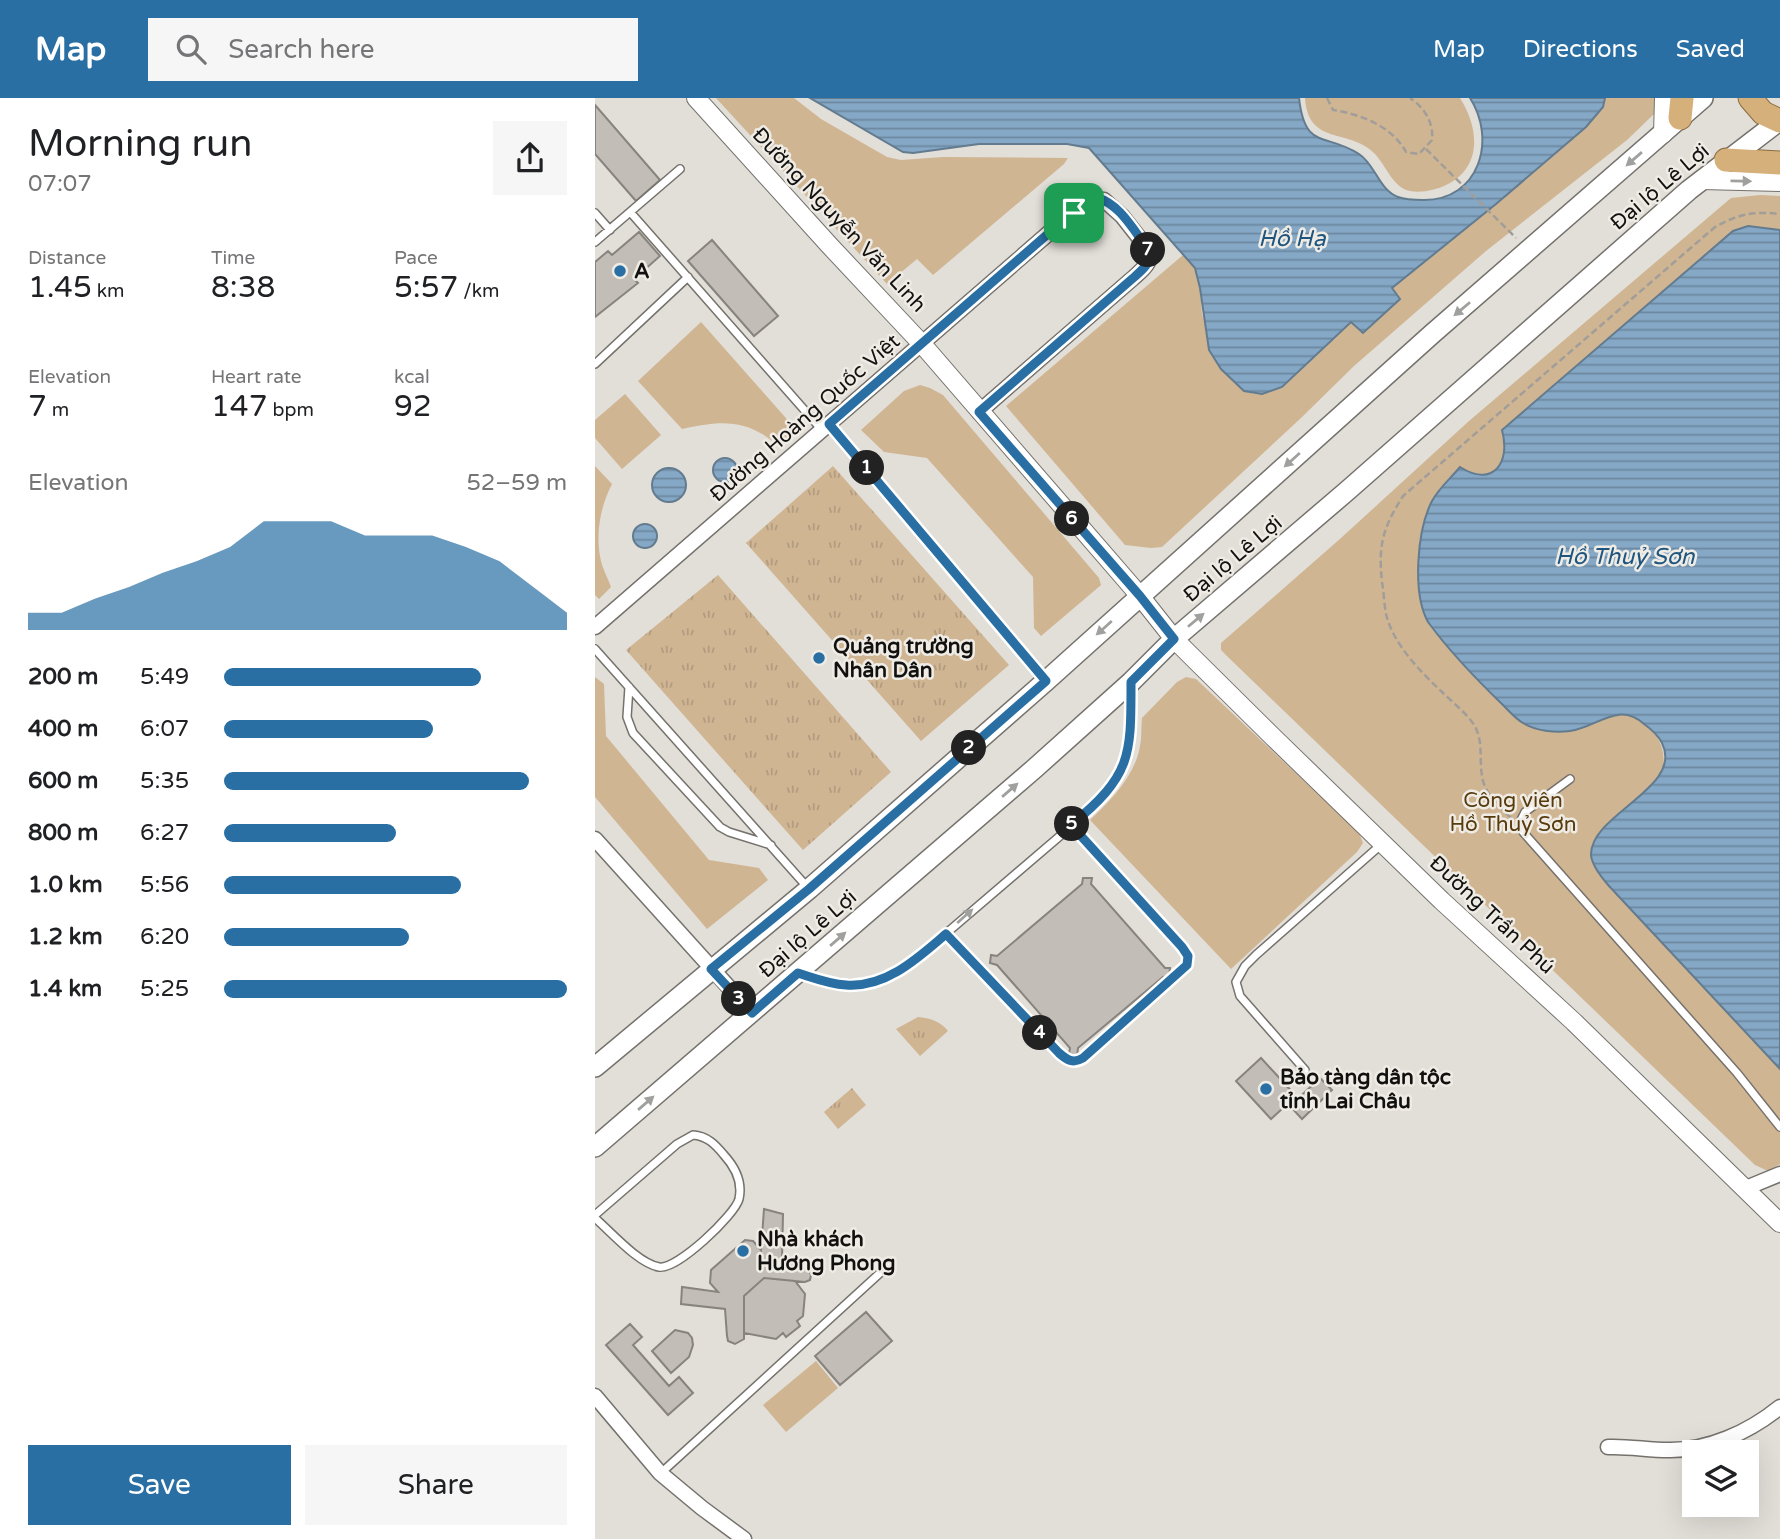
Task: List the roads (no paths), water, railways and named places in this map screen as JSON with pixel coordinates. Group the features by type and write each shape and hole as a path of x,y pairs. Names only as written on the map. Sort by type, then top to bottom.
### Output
{"highway":[{"path":"1749,98 1763,113 1779,121"},
{"path":"1726,160 1780,163"}],"main road":[{"name":"Đại lộ Lê Lợi","path":"595,1067 809,889 1046,681 1432,334 1663,134 1681,108 1703,98"},
{"name":"Đại lộ Lê Lợi","path":"595,1147 798,973 1131,682 1174,639 1702,180 1779,121"}],"street":[{"name":"Đường Nguyễn Văn Linh","path":"696,98 922,344 1174,639"},
{"path":"1663,134 1664,98"},
{"path":"1702,180 1780,182"},
{"name":"Đường Hoàng Quốc Việt","path":"595,627 1087,200 1104,200 1122,216 1148,249 1149,262 979,412"},
{"name":"Đường Trần Phú","path":"1174,639 1325,789 1780,1223"},
{"path":"595,839 752,1013"},
{"path":"1746,1188 1780,1174"},
{"path":"595,1396 660,1473 744,1539"},
{"path":"1608,1447 1671,1450 1698,1447 1751,1427 1780,1407"}],"lane":[{"path":"595,242 680,169"},
{"path":"595,213 610,230"},
{"path":"631,213 826,427 1046,681"},
{"path":"595,364 688,277"},
{"path":"595,649 809,889"},
{"path":"798,973 831,983 865,984 903,968 1088,812 1113,784 1127,758 1131,734 1131,682"},
{"path":"629,687 627,717 633,733 700,807 729,832 772,845"},
{"path":"1570,779 1525,812 1521,820 1523,832 1737,1073 1780,1127"},
{"path":"946,934 1065,1059 1072,1061 1083,1058 1183,970 1188,960 1182,947 1071,825"},
{"path":"1305,1070 1240,996 1236,982 1245,966 1256,955 1383,842"},
{"path":"693,1135 706,1137 712,1142 726,1157 739,1178 739,1197 732,1213 671,1265 658,1267 641,1258 595,1217 677,1144 693,1135"},
{"path":"660,1473 891,1263"}],"water":[{"name":"Hồ Hạ","path":"810,98 1299,98 1306,126 1312,133 1359,154 1392,194 1404,199 1424,200 1443,197 1458,190 1470,179 1478,165 1482,132 1478,114 1470,98 1605,98 1603,107 1586,127 1392,288 1400,299 1363,333 1351,322 1282,387 1262,394 1244,391 1221,369 1209,350 1195,268 1089,148 1067,144 979,144 903,152"},
{"name":"Hồ Thuỷ Sơn","path":"1748,226 1780,230 1780,1069 1609,886 1593,863 1591,854 1595,839 1660,774 1665,759 1658,737 1635,718 1625,715 1608,717 1580,729 1564,732 1540,730 1520,721 1464,665 1428,622 1423,610 1418,579 1420,544 1427,513 1438,492 1460,467 1482,475 1497,469 1504,453 1502,430 1733,231"},
{"path":"725,458 734,461 737,470 734,479 725,482 716,479 713,470 716,461"},
{"path":"669,468 681,473 686,485 681,497 669,502 657,497 652,485 657,473"},
{"path":"645,524 653,528 657,536 653,544 645,548 637,544 633,536 637,528"}],"place":[{"name":"A","path":"620,271"},
{"name":"Quảng trường Nhân Dân","path":"819,658"},
{"name":"Bảo tàng dân tộc tỉnh Lai Châu","path":"1266,1089"},
{"name":"Nhà khách Hương Phong","path":"743,1251"}],"park label":[{"name":"Công viên Hồ Thuỷ Sơn","path":"1513,812"}]}
